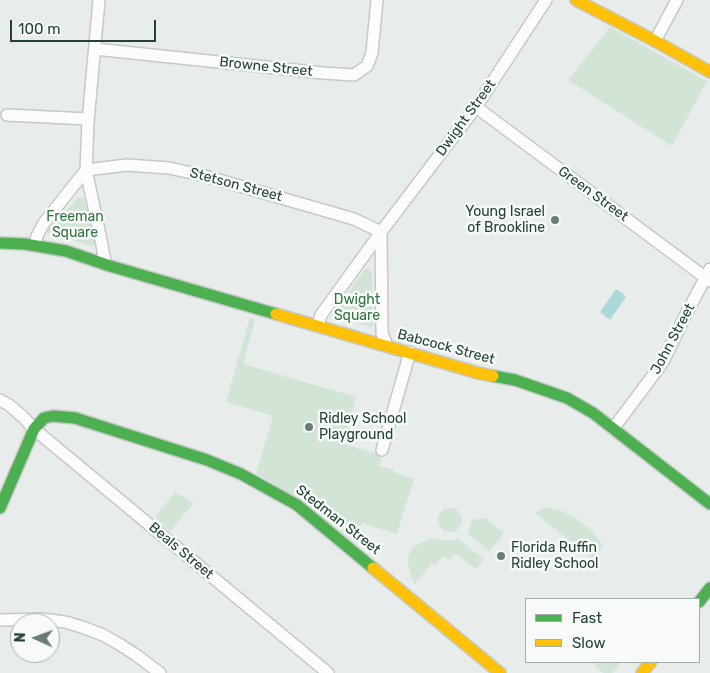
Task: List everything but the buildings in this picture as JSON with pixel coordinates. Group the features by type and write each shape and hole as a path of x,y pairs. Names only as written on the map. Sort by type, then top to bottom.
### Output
{"street":[{"path":"99,0 88,119 86,170 105,263"},
{"name":"Browne Street","path":"95,49 354,75 367,66 372,54 377,0"},
{"name":"Dwight Street","path":"318,326 321,315 476,107 546,0"},
{"path":"576,0 710,72"},
{"path":"655,41 677,0"},
{"name":"Green Street","path":"476,107 708,276"},
{"path":"8,115 88,119"},
{"name":"Stetson Street","path":"86,170 127,165 168,168 205,176 354,219 381,232"},
{"path":"35,245 44,223 86,170"},
{"path":"381,232 382,332 387,346"},
{"name":"Babcock Street","path":"0,244 35,245 66,251 387,346 478,372 515,380 558,395 582,406 710,504"},
{"name":"John Street","path":"613,429 664,360 684,318 708,276"},
{"path":"382,450 410,352"},
{"path":"0,400 9,405 34,429 0,508"},
{"name":"Stedman Street","path":"34,429 44,418 53,416 75,418 207,460 241,474 297,505 500,673"},
{"name":"Beals Street","path":"34,429 328,673"},
{"path":"700,601 710,588"},
{"path":"0,620 42,619 65,622 82,627 118,644 160,673"},
{"path":"642,673 650,663"}],"green space":[{"path":"610,27 707,81 672,146 568,80"},
{"name":"Freeman Square","path":"81,197 85,200 96,242 96,245 93,246 48,233 48,229"},
{"name":"Dwight Square","path":"367,268 372,272 373,326 371,327 338,318 335,315 335,312"},
{"name":"Ridley School Playground","path":"250,318 255,319 243,364 356,397 343,444 382,455 379,466 414,479 397,534 362,523 356,543 311,507 256,473 273,416 226,402"},
{"path":"175,492 194,503 170,531 155,517"},
{"path":"545,507 562,511 590,529 603,545 594,560 535,513"},
{"path":"445,508 455,508 462,515 462,525 455,532 445,532 438,525 438,515"},
{"path":"485,518 504,533 490,551 468,534 472,520"},
{"path":"431,538 449,541 458,539 484,559 476,569 456,554 449,560 443,556 435,565 432,563 415,584 410,574 408,556 417,545"},
{"path":"594,663 621,663 612,673 603,673"}],"water":[{"path":"616,289 626,297 610,320 600,312"}],"traffic: fast":[{"path":"0,243 25,244 66,251 110,266 276,314"},
{"path":"493,376 515,380 567,398 593,413 710,504"},
{"path":"0,508 34,429 44,418 53,416 75,418 207,460 241,474 297,505 373,568"},
{"path":"700,601 710,588"}],"traffic: slow":[{"path":"576,0 710,72"},
{"path":"276,314 493,376"},
{"path":"373,568 500,673"},
{"path":"642,673 650,663"}],"place":[{"name":"Young Israel of Brookline","path":"555,220"},
{"name":"Ridley School Playground","path":"309,427"},
{"name":"Florida Ruffin Ridley School","path":"501,556"}]}
